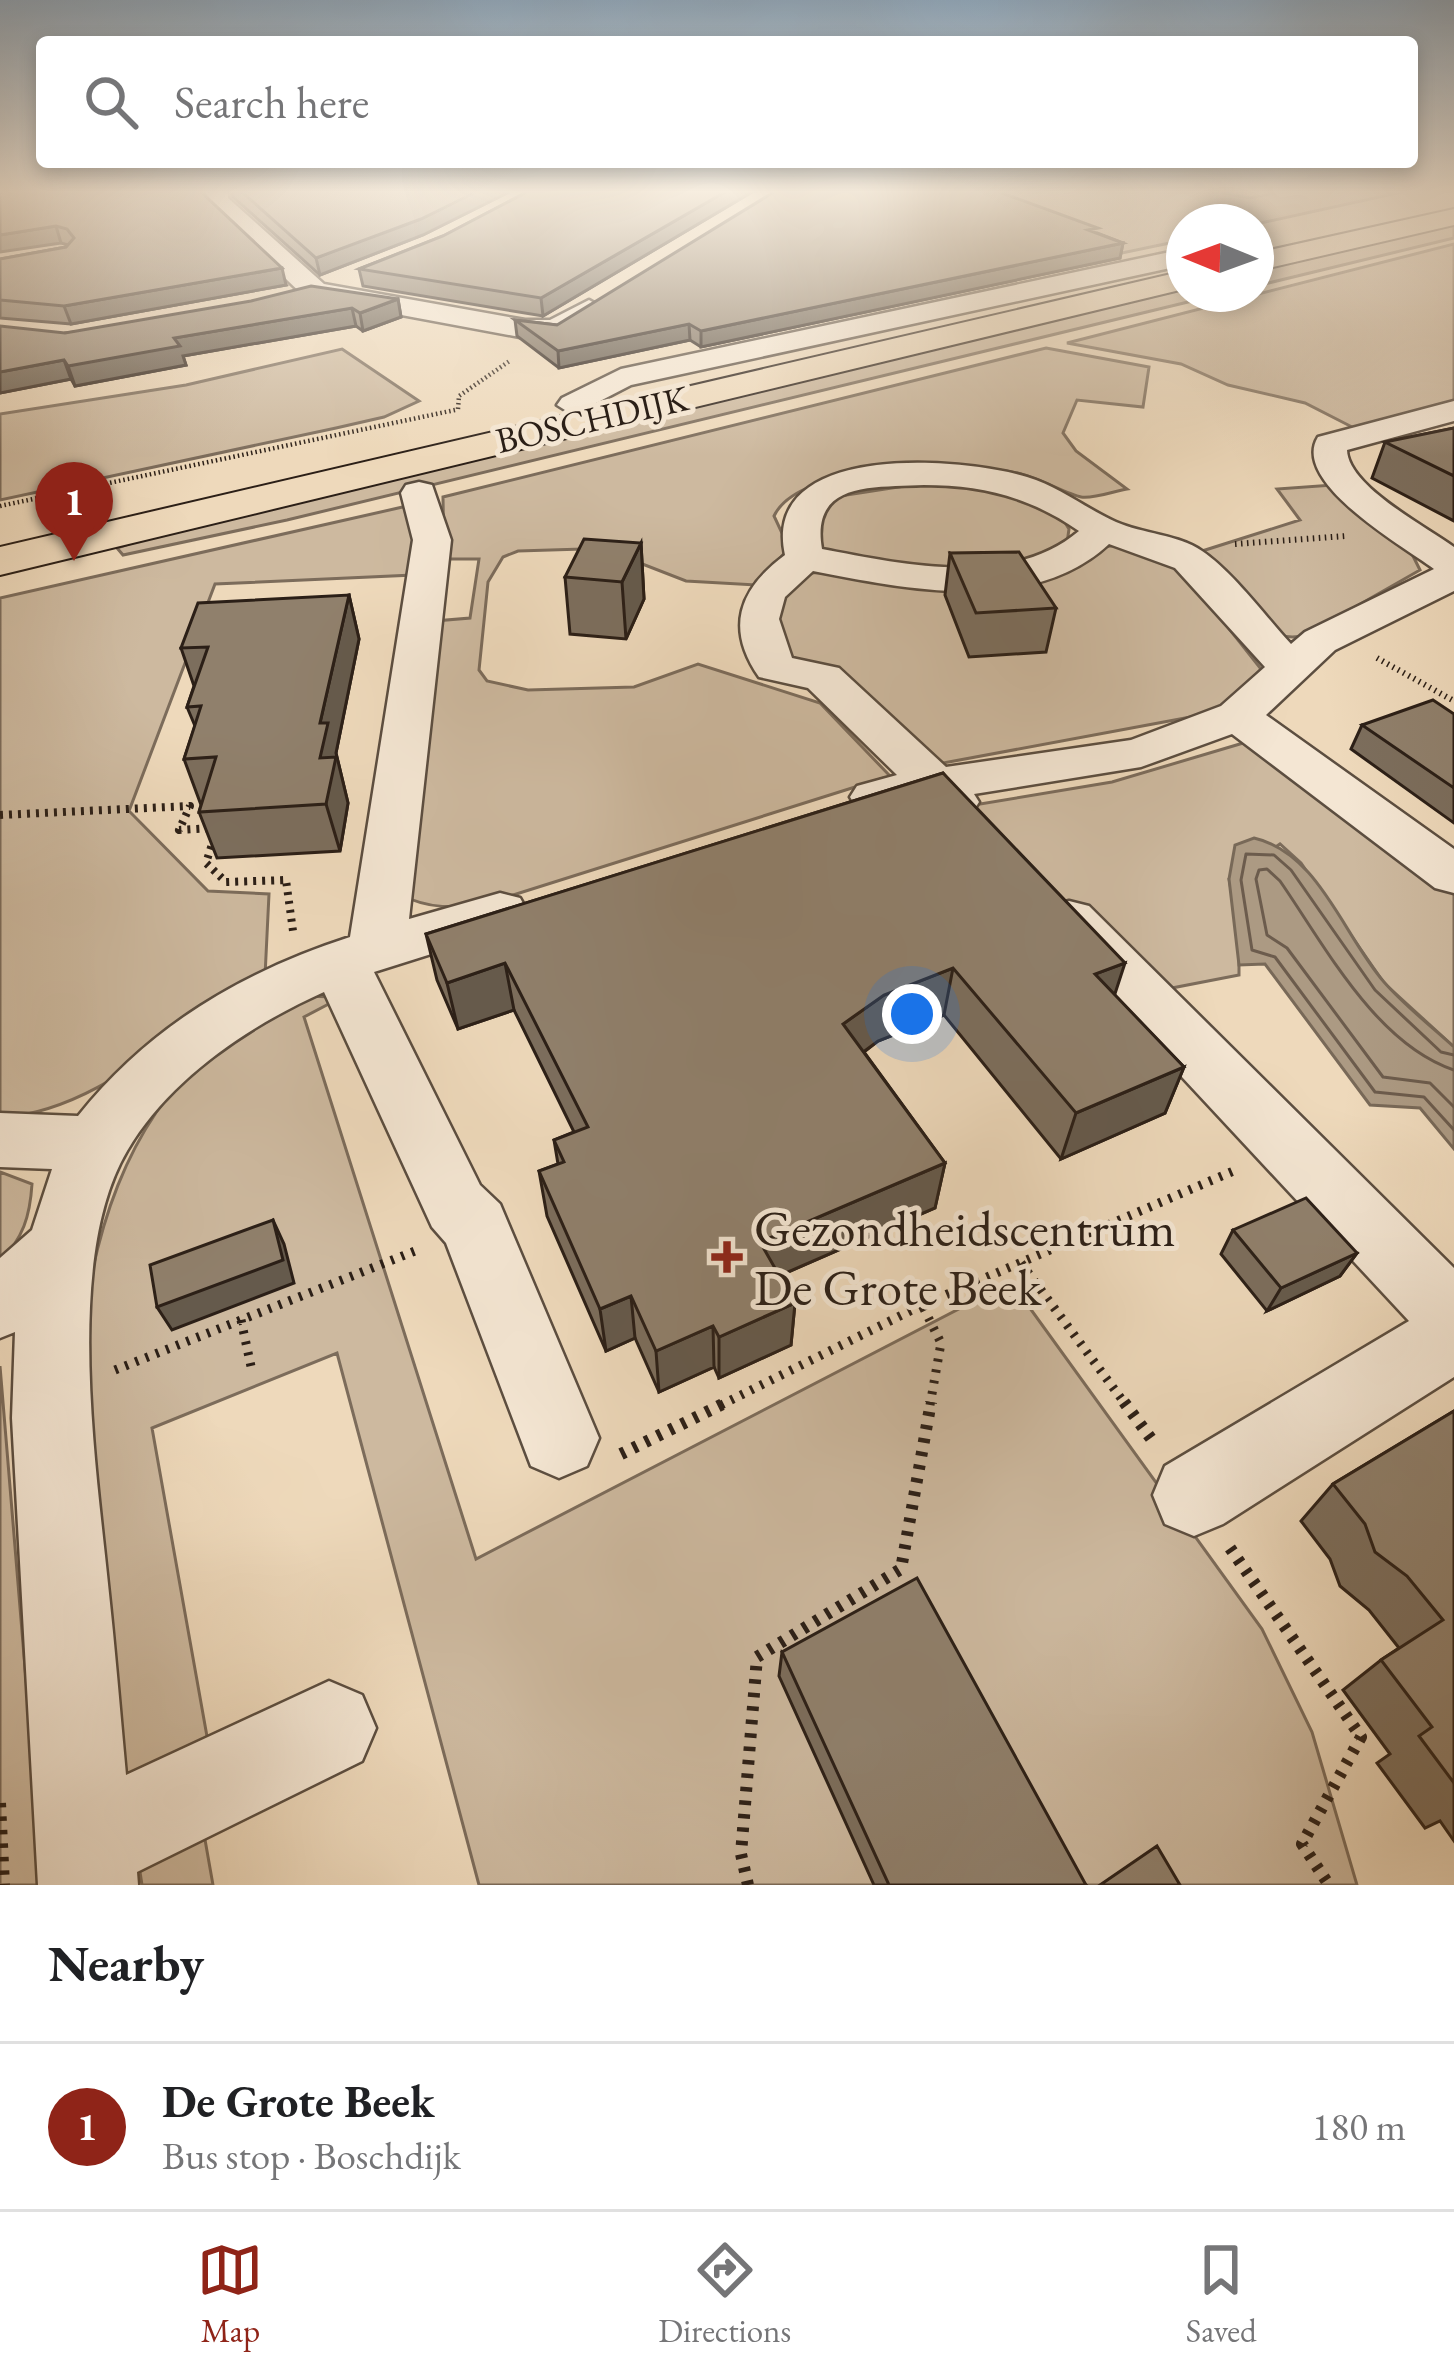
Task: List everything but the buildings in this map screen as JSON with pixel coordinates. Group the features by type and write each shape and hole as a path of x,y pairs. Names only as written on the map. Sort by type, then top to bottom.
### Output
{"main road":[{"name":"BOSCHDIJK","path":"0,531 1123,280"},
{"name":"BOSCHDIJK","path":"0,561 1166,284"}],"street":[{"path":"303,280 315,291 525,329 556,328 616,291"},
{"path":"275,302 343,280"},
{"name":"BOSCHDIJK","path":"574,405 621,378 1077,280"},
{"path":"1454,411 1330,444 1330,464 1347,488 1454,565"},
{"path":"805,558 800,527 804,509 828,487 900,476 974,475 1036,491 1076,510 1102,530 1189,560 1290,668"},
{"path":"419,493 432,540 340,965 456,1206 475,1226 559,1438"},
{"path":"1102,530 1065,559 955,578 899,575 805,558 777,578 758,604 758,636 775,668 824,678 937,784 1454,1318"},
{"path":"835,810 937,784 1141,753 1237,716 1320,641 1454,575"},
{"path":"1237,716 1454,875"},
{"path":"59,1872 83,1386 47,1354 60,1250 96,1144 152,1079 211,1026 263,995 538,901"},
{"path":"0,1140 96,1144"},
{"path":"0,1304 60,1250"},
{"path":"1194,1495 1454,1335"},
{"path":"59,1872 328,1728"}],"path":[{"path":"458,409 459,396 556,328"},
{"name":"BOSCHDIJK","path":"0,506 470,409"},
{"path":"1166,550 1402,528"},
{"path":"1335,635 1454,701"},
{"path":"0,815 190,806 179,830 218,828 206,863 226,882 286,880 340,965"},
{"path":"559,1438 583,1455 620,1455 922,1305 1288,1147"},
{"path":"83,1386 402,1257"},
{"path":"1021,1263 1194,1495 1361,1737 1302,1844 1329,1885"},
{"path":"748,1885 741,1854 757,1657 901,1569 941,1343 922,1305"},
{"path":"241,1320 252,1371"},
{"path":"83,1386 115,1351"},
{"path":"0,1803 59,1872"}],"shaded area":[{"path":"1313,280 1454,280 1454,401 1354,428 1305,403 1228,385 1181,364 1067,343 1188,312 1274,312 1274,290"},
{"path":"1166,290 1166,307 287,520 123,555 117,548 179,527"},
{"path":"1046,348 1149,367 1143,407 1077,400 1063,433 1076,451 1127,489 1081,497 1028,476 964,467 850,475 816,484 790,498 774,516 789,548 756,585 686,581 627,558 583,549 518,551 503,557 488,582 479,670 487,681 528,690 634,687 698,664 820,703 890,776 488,903 442,906 399,894 435,621 470,618 479,559 444,559 443,497"},
{"path":"342,349 419,401 384,417 0,500 0,414 186,385"},
{"path":"924,483 984,486 1042,502 1069,529 1067,543 1012,566 884,570 816,548 818,505 840,496"},
{"path":"1333,485 1412,554 1420,570 1306,635 1287,637 1272,632 1199,552 1300,520 1277,489"},
{"path":"416,504 413,575 215,584 129,811 208,891 269,894 265,976 106,1082 37,1112 0,1118 0,598"},
{"path":"1117,545 1178,564 1261,669 1232,701 1212,713 938,764 824,667 782,654 774,591 799,575 826,571 898,579"},
{"path":"1250,741 1454,894 1454,1047 1384,983 1301,863 1280,844 1229,879 1239,933 1239,975 1151,992 974,805 1112,782"},
{"path":"293,996 342,997 304,1017 476,1559 1011,1282 1262,1629 1312,1732 1357,1885 479,1885 337,1353 152,1428 208,1742 128,1790 80,1343 94,1263 118,1186 155,1115 208,1053"},
{"path":"0,1172 32,1184 24,1226 0,1261"},
{"path":"0,1366 43,1885 0,1885"},
{"path":"201,1817 213,1885 142,1885 138,1859"}],"water":[{"path":"1254,838 1296,860 1328,898 1384,982 1454,1047 1454,1149 1420,1108 1370,1105 1265,964 1239,965 1229,879 1235,845"}],"place":[{"name":"De Grote Beek","path":"74,561"},
{"name":"Gezondheidscentrum De Grote Beek","path":"727,1257"}]}
